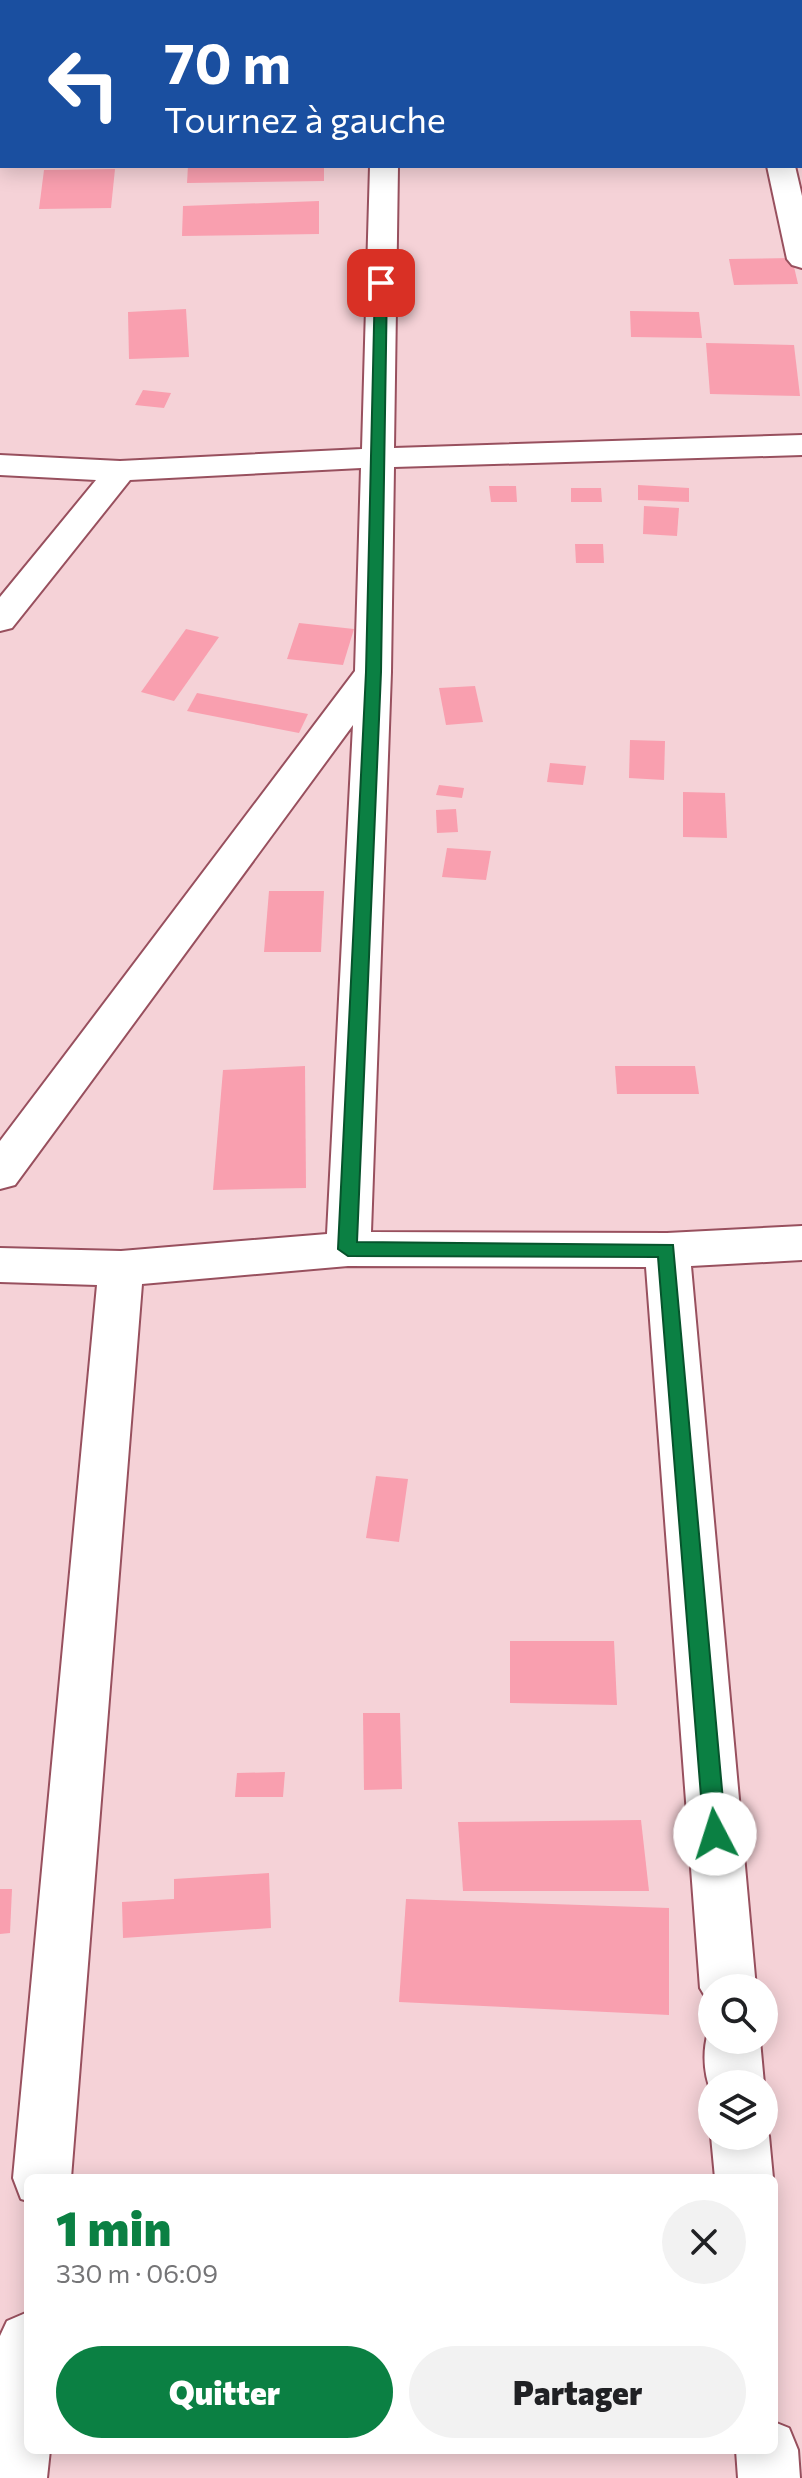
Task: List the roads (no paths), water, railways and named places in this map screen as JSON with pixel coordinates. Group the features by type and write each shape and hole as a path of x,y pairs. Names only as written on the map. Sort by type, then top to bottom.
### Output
{"street":[{"path":"348,1249 373,672 384,168"},
{"path":"781,168 802,259"},
{"path":"0,465 120,471 377,458 802,445"},
{"path":"0,620 120,471"},
{"path":"0,1173 373,672"},
{"path":"0,1265 121,1268 348,1249 667,1250 802,1243"},
{"path":"667,1250 727,1974"},
{"path":"42,2174 121,1268"},
{"path":"741,2150 744,2174"},
{"path":"16,2478 24,2387"},
{"path":"767,2454 769,2478"}]}
